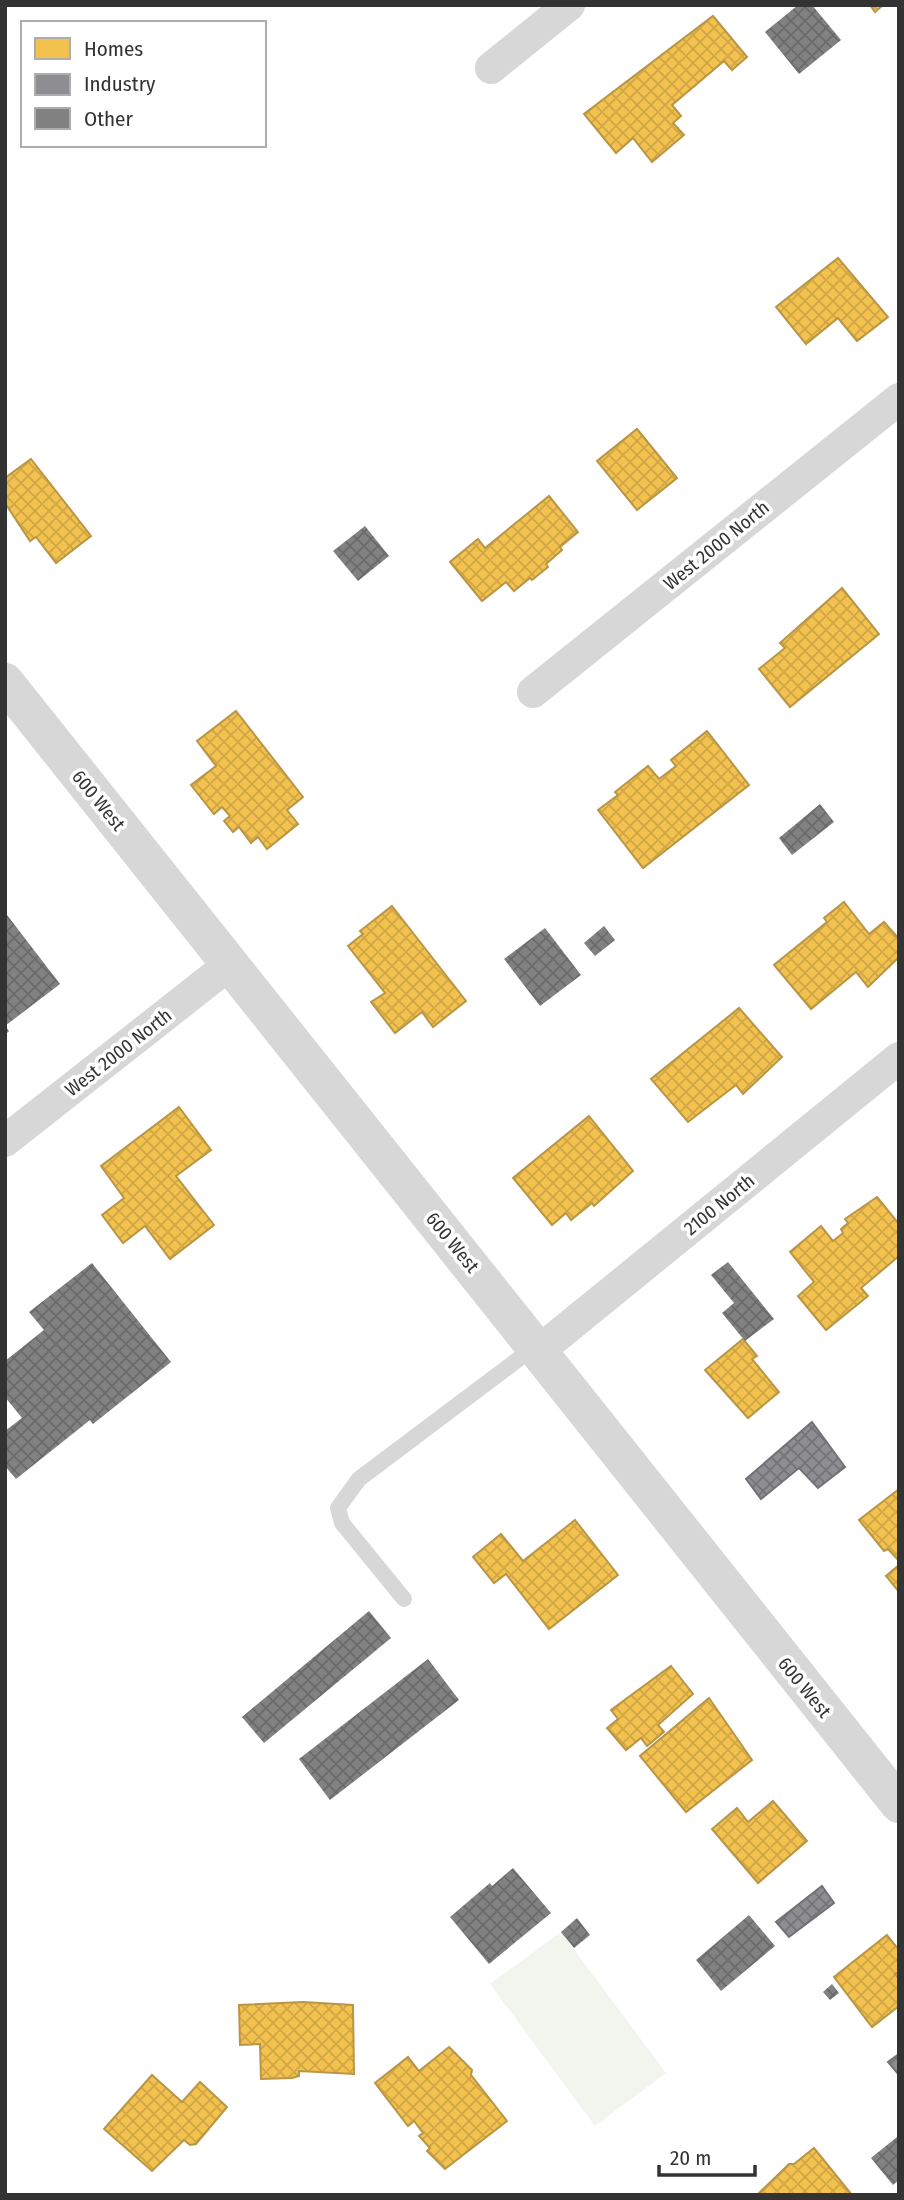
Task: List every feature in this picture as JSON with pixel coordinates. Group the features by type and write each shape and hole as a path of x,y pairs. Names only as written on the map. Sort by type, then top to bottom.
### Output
{"street":[{"path":"491,68 569,5"},
{"name":"West 2000 North","path":"533,692 899,399"},
{"name":"600 West","path":"5,682 899,1804"},
{"name":"West 2000 North","path":"5,1141 230,964"},
{"name":"2100 North","path":"538,1348 899,1058"}],"lane":[{"path":"404,1599 342,1523 338,1508 359,1479 538,1348"}],"shaded area":[{"path":"561,1932 666,2073 595,2126 490,1984"}],"building: Homes":[{"path":"870,5 883,5 875,12"},
{"path":"713,16 747,57 732,70 724,61 672,105 681,116 673,123 684,135 652,162 633,138 616,153 584,114"},
{"path":"838,258 888,317 857,341 838,318 806,344 776,307"},
{"path":"637,429 677,478 637,510 597,461"},
{"path":"31,459 91,536 56,563 36,537 30,541 5,503 5,478"},
{"path":"549,496 578,532 560,547 562,550 546,564 548,567 532,580 530,578 514,591 506,582 482,601 450,562 478,539 485,548"},
{"path":"842,588 879,634 790,707 759,669 785,648 780,643"},
{"path":"236,711 303,797 287,810 298,824 267,849 258,837 251,843 239,827 233,832 224,821 230,816 222,807 214,814 191,785 216,766 197,741"},
{"path":"707,731 749,785 643,868 598,810 618,795 615,792 648,766 659,779 676,766 671,760"},
{"path":"844,902 869,934 884,922 899,939 899,957 868,987 856,972 811,1009 774,965 827,922 824,918"},
{"path":"392,906 466,1001 433,1027 422,1012 395,1033 371,1002 385,993 348,946 363,934 360,931"},
{"path":"739,1008 782,1057 743,1094 736,1085 688,1122 651,1079"},
{"path":"179,1107 211,1150 176,1176 214,1225 170,1259 145,1226 123,1243 102,1215 124,1198 101,1166"},
{"path":"589,1116 633,1171 594,1206 592,1203 571,1220 566,1213 552,1225 513,1178"},
{"path":"877,1197 899,1224 899,1256 861,1288 868,1296 826,1330 798,1296 814,1282 790,1252 821,1226 833,1241 843,1233 841,1229 848,1223 845,1219"},
{"path":"743,1339 757,1356 752,1359 779,1392 748,1418 705,1370"},
{"path":"899,1489 899,1561 888,1549 884,1551 859,1520"},
{"path":"575,1520 618,1575 549,1629 506,1574 494,1583 473,1557 501,1534 523,1561"},
{"path":"899,1565 899,1592 886,1576"},
{"path":"671,1666 693,1694 658,1725 664,1732 647,1746 641,1738 626,1750 607,1728 618,1719 611,1710"},
{"path":"709,1698 752,1760 686,1812 640,1756"},
{"path":"773,1801 807,1841 758,1883 712,1829 737,1808 748,1822"},
{"path":"887,1935 899,1950 899,1972 895,1974 899,1979 899,2006 872,2027 834,1977"},
{"path":"303,2002 353,2005 354,2074 299,2071 299,2076 292,2078 261,2079 260,2044 240,2045 239,2005"},
{"path":"449,2047 472,2070 471,2075 507,2121 445,2169 427,2151 430,2148 419,2136 423,2133 414,2121 408,2126 375,2083 408,2057 419,2071"},
{"path":"152,2075 182,2102 200,2082 227,2107 196,2144 190,2145 184,2140 152,2171 104,2129"},
{"path":"814,2148 852,2195 757,2195 789,2164 794,2164"}],"building: Industry":[{"path":"812,1422 845,1467 818,1488 799,1468 761,1499 746,1479"},
{"path":"822,1886 834,1903 789,1937 776,1922"},
{"path":"899,2054 899,2075 888,2062"}],"building: Other":[{"path":"798,5 812,5 841,40 799,74 765,32"},
{"path":"365,526 389,556 358,581 333,551"},
{"path":"820,804 834,822 792,855 779,838"},
{"path":"7,915 60,984 5,1026 5,917"},
{"path":"604,926 615,940 595,956 584,943"},
{"path":"545,928 581,975 540,1006 504,959"},
{"path":"728,1262 774,1319 745,1341 722,1313 734,1303 711,1275"},
{"path":"92,1263 171,1362 93,1424 90,1420 16,1479 5,1466 5,1431 22,1418 5,1397 5,1361 44,1330 29,1312"},
{"path":"369,1611 391,1638 264,1743 242,1717"},
{"path":"428,1659 459,1700 330,1800 299,1759"},
{"path":"513,1868 551,1913 489,1964 450,1917 490,1883 492,1886"},
{"path":"749,1915 775,1946 721,1991 696,1960"},
{"path":"577,1918 590,1935 574,1948 561,1932"},
{"path":"832,1984 839,1993 830,2000 823,1992"},
{"path":"897,2137 899,2180 893,2185 871,2158"}]}
